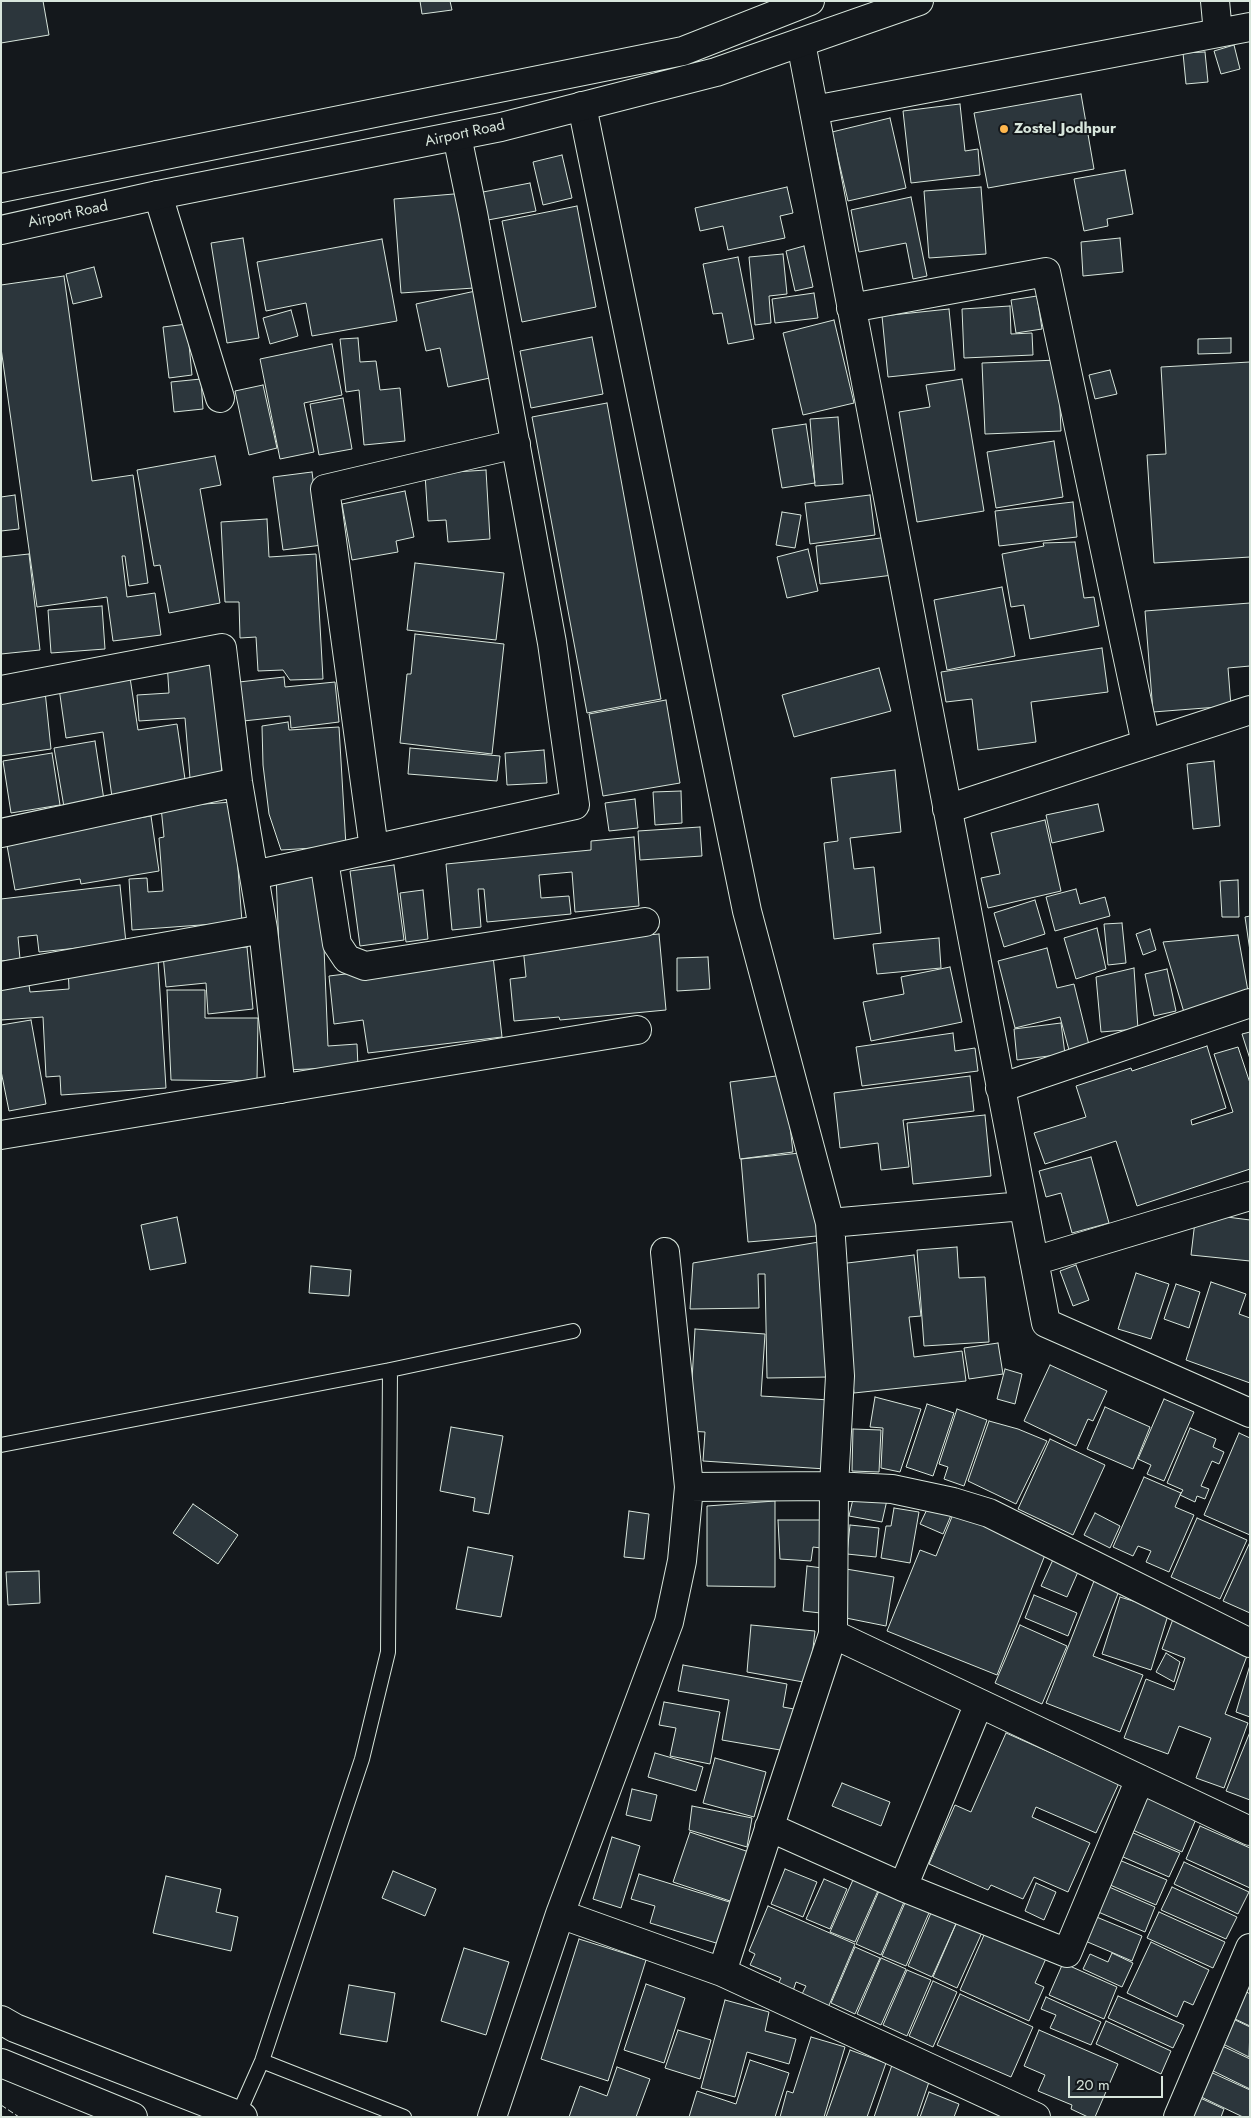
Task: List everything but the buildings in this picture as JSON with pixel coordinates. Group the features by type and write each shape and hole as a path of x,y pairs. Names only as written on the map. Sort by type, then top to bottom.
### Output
{"street":[{"path":"1,188 683,50 810,1"},
{"name":"Airport Road","path":"1,230 158,195 501,127 716,72 919,1"},
{"path":"1215,1 1218,33"},
{"path":"814,110 1250,26"},
{"path":"801,43 1046,1323 1250,1413"},
{"path":"582,106 747,911 830,1223 840,1376 834,1486 833,1634 722,1972"},
{"path":"254,876 575,806 552,642 474,213 457,136"},
{"path":"158,195 220,398"},
{"path":"851,308 1046,272 1146,744"},
{"path":"374,849 325,489 516,444"},
{"path":"1,690 222,648 238,782 263,930 281,1089"},
{"path":"947,809 1250,710"},
{"path":"1,833 238,782"},
{"path":"324,860 337,944 347,959 365,966 644,922"},
{"path":"1,976 263,930"},
{"path":"1000,1088 1250,1004"},
{"path":"1,1135 637,1030"},
{"path":"1034,1261 1250,1196"},
{"path":"830,1223 1023,1206"},
{"path":"492,2117 560,1914 669,1622 682,1561 689,1488 665,1252"},
{"path":"689,1488 834,1486 892,1489 989,1513 1250,1644"},
{"path":"833,1634 1250,1831"},
{"path":"903,1887 979,1703"},
{"path":"769,1827 903,1887 1067,1953 1140,1779"},
{"path":"560,1914 722,1972 1036,2117"},
{"path":"1178,2117 1250,1948"},
{"path":"1,2020 15,2028 240,2116"},
{"path":"1,2063 133,2117"}],"lane":[{"path":"1,1445 390,1370 573,1331"},
{"path":"240,2116 262,2061 362,1759 388,1652 390,1370"},
{"path":"262,2061 404,2117"}],"fence":[{"path":"1,2105 19,2117"}],"place":[{"name":"Zostel Jodhpur","path":"1004,129"}]}
